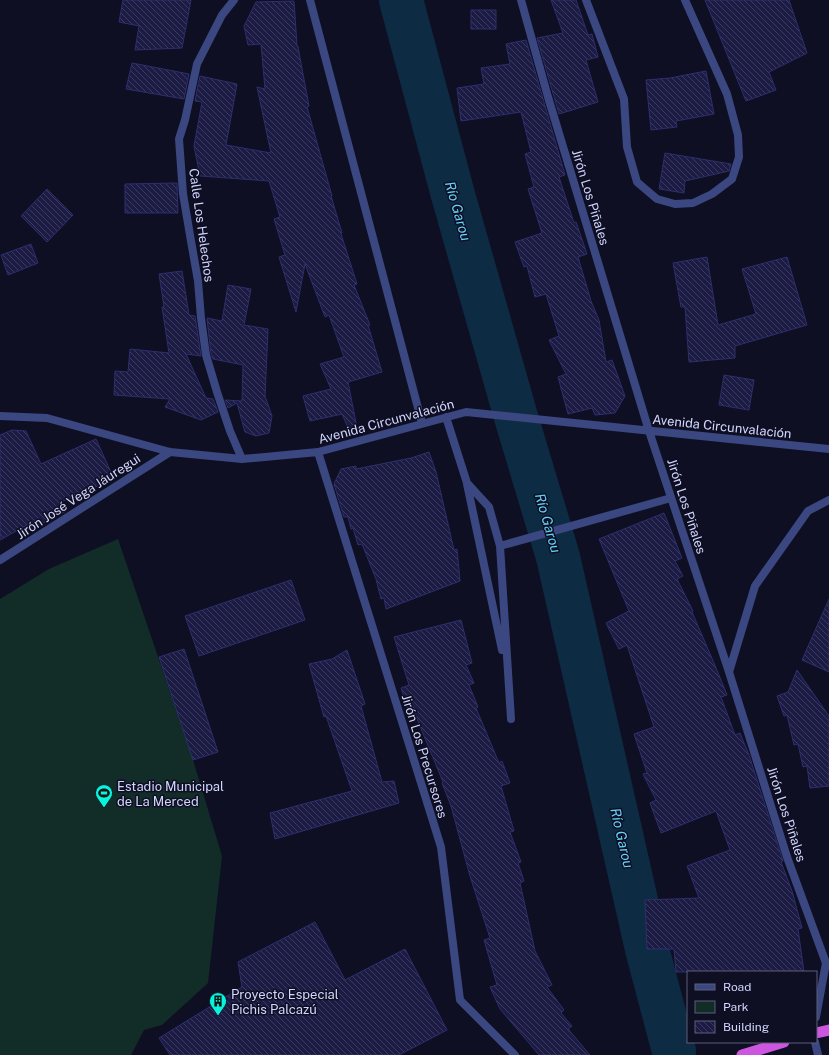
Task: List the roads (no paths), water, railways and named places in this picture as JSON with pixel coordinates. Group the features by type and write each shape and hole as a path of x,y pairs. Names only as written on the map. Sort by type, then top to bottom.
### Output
{"highway":[{"path":"817,1033 829,1030"},
{"path":"742,1055 781,1043"}],"street":[{"name":"Calle Los Helechos","path":"234,0 222,15 197,64 185,120 179,139 183,194 198,281 206,355 228,424 242,458"},
{"path":"310,0 422,423"},
{"name":"Jirón Los Piñales","path":"521,0 548,97 649,431 729,672 787,857 826,963 817,1012"},
{"path":"586,0 624,99 627,147 637,182 657,199 675,204 693,203 712,194 732,179 739,157 738,135 727,94 685,0"},
{"name":"Avenida Circunvalación","path":"0,416 47,418 170,452 242,458 318,452 466,412 829,449"},
{"path":"446,417 467,483 508,677"},
{"name":"Jirón José Vega Jáuregui","path":"0,560 170,452"},
{"name":"Jirón Los Precursores","path":"318,452 441,847 460,1000 515,1055"},
{"path":"467,483 489,507 500,546 511,719"},
{"path":"500,546 671,498"},
{"path":"729,672 755,586 808,512 829,500"},
{"path":"815,1043 818,1055"}],"waterway":[{"name":"Río Garou","path":"401,0 453,195 516,417 558,557 647,949 674,1051"}],"place":[{"name":"Estadio Municipal de La Merced","path":"104,808"},
{"name":"Proyecto Especial Pichis Palcazú","path":"218,1016"}]}
